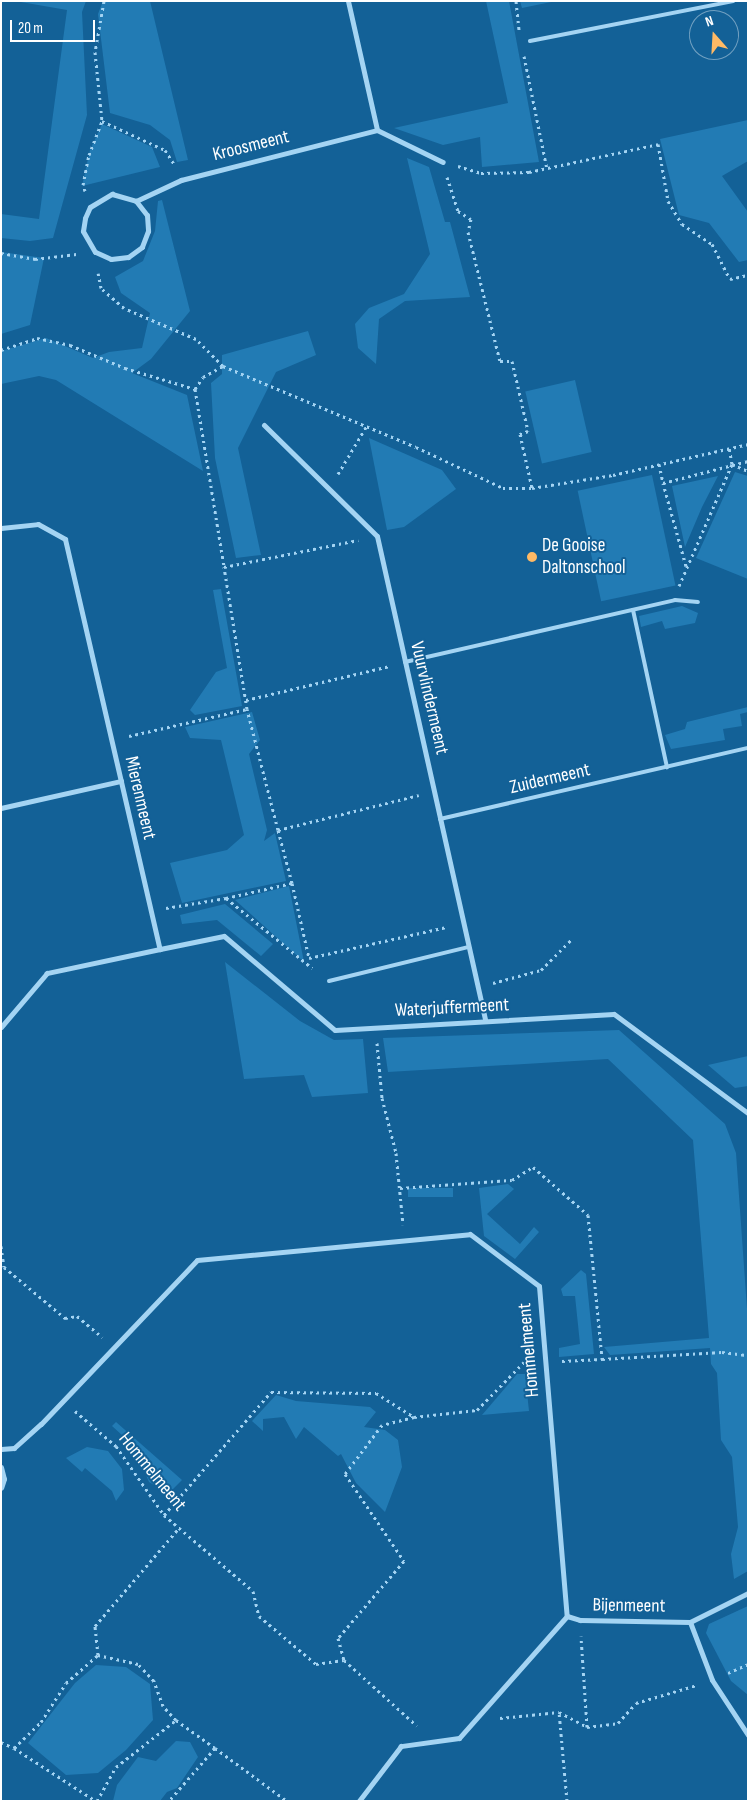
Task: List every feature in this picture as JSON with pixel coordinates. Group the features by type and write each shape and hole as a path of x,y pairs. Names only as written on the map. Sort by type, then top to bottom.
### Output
{"street":[{"path":"348,1 377,130 443,162"},
{"name":"Kroosmeent","path":"136,201 180,180 377,130"},
{"path":"112,194 136,201 146,214 148,232 142,247 128,257 111,259 95,252 83,231 90,207 112,194"},
{"path":"264,425 377,536"},
{"name":"Mierenmeent","path":"1,528 38,524 65,540 160,949"},
{"name":"Vuurvlindermeent","path":"377,536 485,1021"},
{"path":"1,808 121,781"},
{"name":"Waterjuffermeent","path":"160,949 224,936 335,1030 614,1014 748,1113"},
{"path":"1,1027 47,973 160,949"},
{"name":"Hommelmeent","path":"1,1449 14,1448 63,1401 112,1346 196,1260 470,1234 540,1286 568,1616"},
{"path":"1,1467 4,1479 1,1488"},
{"name":"Bijenmeent","path":"568,1616 580,1620 690,1622 748,1592"},
{"path":"359,1801 401,1746 437,1744 459,1738 568,1616"},
{"name":"Bijenmeent","path":"690,1622 712,1680 748,1735"}],"lane":[{"path":"530,41 733,1"},
{"path":"405,662 675,600 698,602"},
{"path":"633,610 667,767"},
{"name":"Zuidermeent","path":"440,819 748,748"},
{"path":"329,981 469,948"}],"path":[{"path":"90,207 83,185 89,155 102,120 95,52 104,1"},
{"path":"516,1 520,34"},
{"path":"524,53 547,169"},
{"path":"102,120 165,150 180,180"},
{"path":"443,162 481,173 529,172 658,144 668,201 682,224 712,244 730,279 748,275"},
{"path":"443,162 458,211 471,219 468,232 500,361 512,361 528,431 520,434 532,488"},
{"path":"1,253 35,260 95,252 101,288 124,308 196,339 223,366 366,428 416,447 503,488 532,488 659,464 748,444"},
{"path":"1,350 37,338 70,345 124,368 195,389"},
{"path":"223,366 203,377 195,389 246,700 309,958 463,923"},
{"path":"329,489 366,428"},
{"path":"675,600 686,566 732,464 729,448"},
{"path":"664,483 748,461"},
{"path":"659,464 686,566"},
{"path":"732,464 748,471"},
{"path":"224,567 377,536"},
{"path":"246,700 405,662"},
{"path":"112,740 248,709"},
{"path":"278,830 434,792"},
{"path":"226,898 292,883"},
{"path":"478,987 542,970 571,940"},
{"path":"375,1028 382,1098 396,1153 405,1240"},
{"path":"400,1188 512,1180 532,1167 588,1215 602,1358"},
{"path":"1,1246 4,1268 65,1318 78,1316 112,1346"},
{"path":"437,1744 344,1660 338,1638 404,1561 345,1474 382,1425 414,1416 477,1410 544,1342"},
{"path":"545,1361 722,1352 748,1355"},
{"path":"164,1515 271,1392 376,1393 414,1416"},
{"name":"Hommelmeent","path":"63,1401 116,1446 164,1515 253,1591 259,1616 316,1664 344,1660"},
{"path":"98,1655 95,1626 179,1528"},
{"path":"580,1620 587,1727"},
{"path":"98,1655 138,1664 154,1681 163,1706 176,1720 287,1801"},
{"path":"14,1748 40,1722 66,1683 98,1655"},
{"path":"477,1716 496,1719 559,1712 587,1727 618,1723 636,1703 712,1680"},
{"path":"559,1712 567,1801"},
{"path":"1,1742 14,1748 96,1801 116,1767 176,1720"},
{"path":"169,1801 215,1748"}],"shaded area":[{"path":"15,1 86,1 82,12 87,115 53,238 30,241 1,238 1,214 39,219 67,10"},
{"path":"103,1 150,1 188,160 177,162 170,140 150,125 110,113 98,14"},
{"path":"486,1 509,1 539,162 482,167 480,137 443,145 394,128 508,103"},
{"path":"520,1 556,1 522,8"},
{"path":"748,120 748,161 722,176 748,212 748,260 739,262 709,223 679,215 660,139"},
{"path":"102,124 152,147 160,167 82,186 90,150"},
{"path":"407,158 429,167 445,222 450,222 470,297 405,301 379,319 376,364 358,348 355,324 369,308 404,294 430,254"},
{"path":"162,200 190,311 151,359 132,373 187,395 203,471 56,380 39,376 1,384 1,351 46,338 93,358 109,352 142,348 150,313 121,293 115,277 143,261 155,231 158,201"},
{"path":"1,252 44,258 30,325 1,334"},
{"path":"308,331 316,355 276,372 238,448 261,555 236,558 215,458 211,383 222,374 222,355"},
{"path":"575,380 592,452 542,464 525,391"},
{"path":"369,438 442,470 456,489 404,527 387,530"},
{"path":"735,472 748,476 748,579 696,558"},
{"path":"652,475 675,586 601,601 578,491"},
{"path":"718,476 702,507 685,547 672,486"},
{"path":"221,589 242,706 195,715 190,710 216,672 227,668 213,590"},
{"path":"682,606 698,613 695,623 665,629 662,621 641,627 639,616"},
{"path":"748,707 748,712 740,714 742,726 723,729 725,740 671,749 665,735 685,729 687,722"},
{"path":"252,712 260,740 249,754 267,830 264,841 275,833 286,881 182,903 170,863 227,850 244,835 221,740 190,738 185,727"},
{"path":"289,886 304,962 235,900"},
{"path":"225,904 273,944 261,956 217,920 182,924 180,915"},
{"path":"225,962 300,1021 334,1040 363,1039 368,1093 312,1097 304,1075 244,1079"},
{"path":"619,1030 725,1124 736,1153 748,1323 748,1571 734,1579 731,1554 738,1527 732,1457 721,1440 717,1373 711,1364 710,1348 610,1355 604,1347 709,1338 693,1140 608,1059 388,1072 383,1038"},
{"path":"748,1056 748,1086 735,1088 708,1065"},
{"path":"508,1184 514,1189 487,1214 520,1244 534,1227 539,1232 515,1259 484,1236 479,1188"},
{"path":"408,1188 453,1188 453,1197 408,1197"},
{"path":"581,1270 586,1274 594,1354 559,1357 559,1348 580,1344 575,1296 563,1296 561,1289"},
{"path":"517,1374 525,1374 529,1411 482,1415"},
{"path":"276,1395 296,1401 370,1407 376,1412 364,1427 385,1430 398,1440 402,1467 385,1512 356,1483 341,1454 338,1456 304,1427 296,1439 284,1417 263,1419 263,1431 252,1421"},
{"path":"116,1422 182,1480 173,1489 161,1489 149,1482 133,1445 112,1426"},
{"path":"87,1447 108,1451 122,1469 124,1490 116,1501 112,1491 85,1468 82,1472 66,1458"},
{"path":"748,1606 748,1695 731,1681 706,1633 709,1624"},
{"path":"96,1665 126,1667 150,1684 153,1720 126,1750 98,1773 66,1775 28,1743 75,1683"},
{"path":"176,1741 190,1742 198,1757 177,1788 167,1792 160,1801 113,1801 117,1785 138,1757 156,1761"}],"place":[{"name":"De Gooise Daltonschool","path":"532,557"}]}
